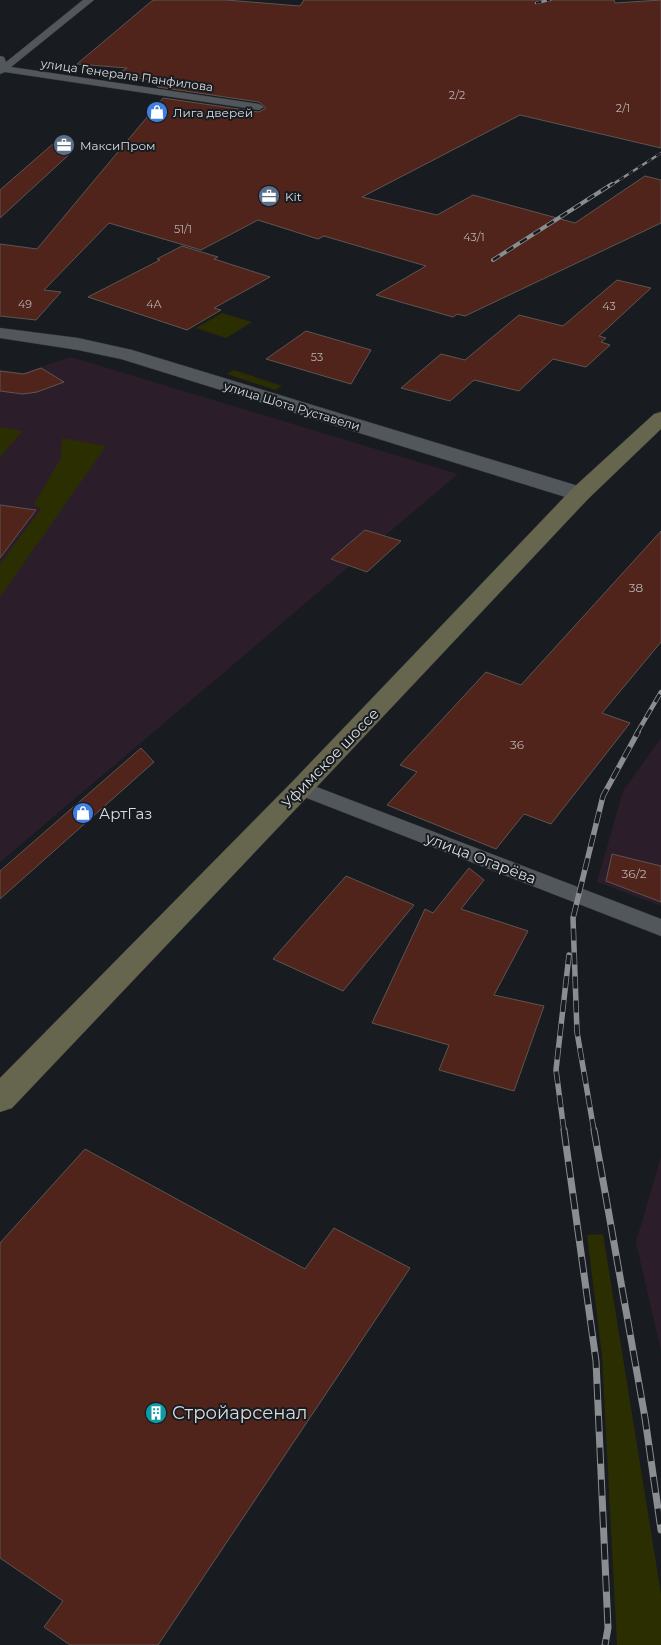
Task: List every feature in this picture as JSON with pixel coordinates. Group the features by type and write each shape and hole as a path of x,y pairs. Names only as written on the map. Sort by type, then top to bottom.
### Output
{"main road":[{"name":"Уфимское шоссе","path":"0,1099 302,788 580,494 661,418"}],"street":[{"path":"1,66 89,0"},
{"name":"улица Генерала Панфилова","path":"1,66 259,107"},
{"name":"улица Шота Руставели","path":"0,333 78,344 126,354 580,494"},
{"name":"улица Огарёва","path":"302,788 661,928"}],"shaded area":[{"path":"71,357 458,474 0,862 0,370 23,373"},
{"path":"661,738 661,906 597,882 623,791"},
{"path":"661,1157 661,1351 636,1242"}],"green space":[{"path":"222,313 252,322 226,338 196,328"},
{"path":"234,370 282,386 275,390 227,374"},
{"path":"0,427 23,431 0,457"},
{"path":"62,438 106,446 0,597 0,564 41,509 34,504 61,458"},
{"path":"603,1234 661,1594 661,1645 617,1645 602,1356 587,1235"}],"building":[{"path":"153,0 226,0 300,6 304,0 614,0 615,3 661,0 661,148 520,115 362,197 437,215 473,195 575,223 645,176 661,180 661,223 465,316 457,314 453,317 376,295 426,266 324,236 318,239 258,220 201,250 109,223 44,290 61,292 36,320 0,316 0,244 37,249 163,98 259,112 266,108 259,102 158,87 151,80 115,75 127,68 77,64"},
{"path":"62,136 74,150 0,218 0,190"},
{"path":"182,246 218,257 214,259 270,277 214,308 221,310 187,330 88,297 160,260 157,259"},
{"path":"617,280 651,288 599,336 606,338 601,342 610,345 586,367 553,359 519,391 474,380 450,401 401,388 441,354 465,360 519,315 563,326"},
{"path":"306,331 371,350 351,384 266,359"},
{"path":"41,368 64,382 37,392 23,394 0,391 0,371 24,374"},
{"path":"0,505 36,510 0,558"},
{"path":"365,530 401,541 367,572 331,559"},
{"path":"661,531 661,642 602,713 630,723 551,824 524,814 496,849 387,805 417,772 400,765 486,672 521,685"},
{"path":"141,748 154,762 0,899 0,871"},
{"path":"612,854 661,866 661,902 606,881"},
{"path":"469,868 484,880 461,909 528,931 494,995 544,1006 514,1091 439,1070 449,1045 372,1023 425,909 433,913"},
{"path":"346,876 414,905 343,991 273,959"},
{"name":"Стройарсенал","path":"85,1149 305,1269 334,1228 410,1268 158,1645 70,1645 44,1627 63,1601 0,1558 0,1243"}],"railway":[{"path":"536,3 550,0"},
{"path":"610,186 661,153"},
{"path":"493,260 612,184"},
{"path":"637,733 661,692"},
{"path":"594,1131 577,1032 573,918 603,796 638,732"},
{"path":"564,1131 556,1070 569,955"},
{"path":"564,1130 596,1361 608,1628 605,1645"},
{"path":"594,1130 645,1418 661,1530"}],"place":[{"name":"Лига дверей","path":"157,112"},
{"name":"МаксиПром","path":"64,145"},
{"name":"Kit","path":"269,196"},
{"name":"АртГаз","path":"83,813"},
{"name":"Стройарсенал","path":"156,1413"}]}
